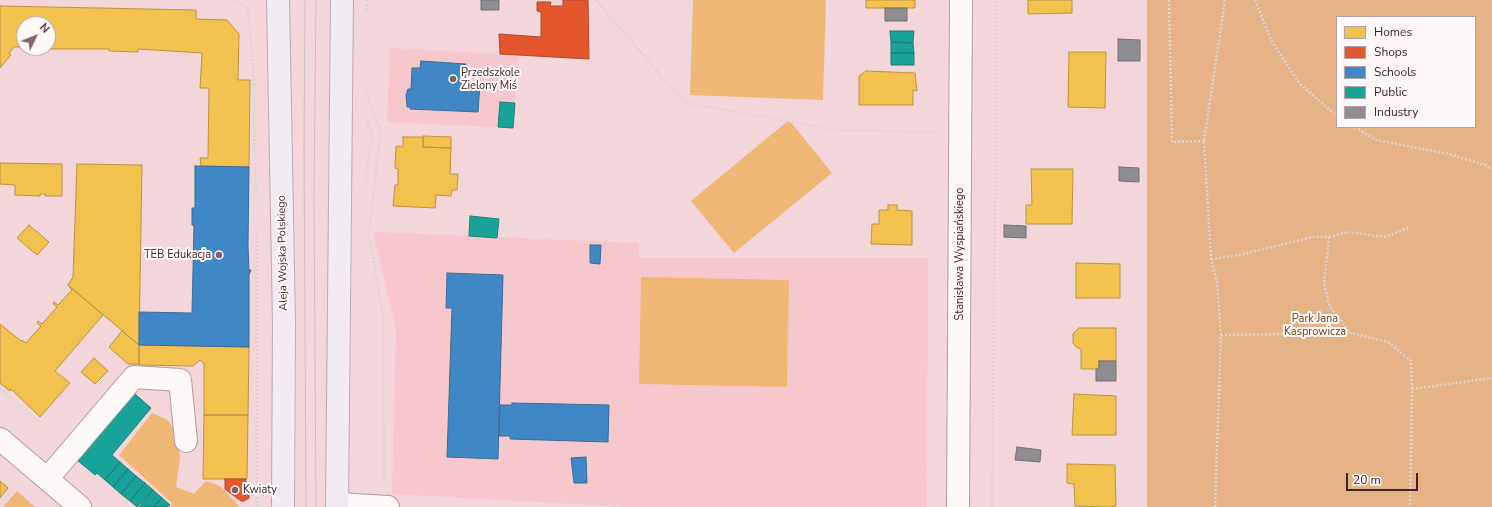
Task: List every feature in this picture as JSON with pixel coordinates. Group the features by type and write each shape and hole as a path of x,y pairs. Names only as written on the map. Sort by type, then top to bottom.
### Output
{"main road":[{"name":"Aleja Wojska Polskiego","path":"278,0 284,323 283,507"},
{"path":"337,506 342,0"}],"street":[{"name":"Stanisława Wyspiańskiego","path":"958,507 961,0"},
{"path":"47,479 134,377 180,380 186,441"},
{"path":"0,439 80,507"},
{"path":"337,506 388,507"}],"path":[{"path":"229,0 248,8 253,66 256,204"},
{"path":"367,0 367,15"},
{"path":"596,0 681,99 692,104 837,130 935,132"},
{"path":"992,507 997,0"},
{"path":"1169,0 1172,142 1204,141"},
{"path":"1216,507 1221,335 1217,284 1211,259 1204,141 1225,0"},
{"path":"1255,0 1271,40 1300,84 1336,115"},
{"path":"362,506 384,496 383,315 369,233 381,131 366,92"},
{"path":"1357,128 1376,140 1449,154 1485,165 1492,169"},
{"path":"257,227 257,507"},
{"path":"1211,259 1239,255 1313,237 1329,237 1348,232 1386,237 1410,227"},
{"path":"1329,237 1324,284 1330,307 1351,333"},
{"path":"1221,335 1351,333 1388,342 1410,361 1412,389 1410,507"},
{"path":"1412,389 1492,378"},
{"path":"0,389 43,425"},
{"path":"0,504 21,479"}],"shaded area":[{"path":"693,0 826,0 823,100 690,95"},
{"name":"Przedszkole Zielony Miś","path":"390,48 518,55 513,128 387,122"},
{"path":"789,120 832,173 734,253 691,201"},
{"path":"373,232 639,243 639,258 928,258 927,507 627,507 392,494 396,330"},
{"path":"641,277 789,280 787,387 639,384"},
{"path":"152,413 166,419 176,430 180,458 176,487 194,494 206,481 220,486 240,507 170,507 172,503 119,455"},
{"path":"17,491 35,507 3,507"}],"green space":[{"name":"Park Jana Kasprowicza","path":"1147,0 1492,0 1492,507 1147,507"}],"building: Homes":[{"path":"866,0 915,0 915,8 866,8"},
{"path":"1028,0 1072,0 1072,13 1028,14"},
{"path":"0,6 196,10 196,19 227,20 239,34 238,80 250,80 249,167 201,166 200,158 208,158 209,88 200,88 202,53 138,49 138,52 109,51 109,49 56,49 56,16 16,16 16,47 14,47 9,53 11,55 0,68"},
{"path":"1069,52 1106,52 1105,108 1068,107"},
{"path":"866,71 915,73 917,91 913,90 913,105 859,105 859,76"},
{"path":"423,136 451,137 451,148 423,147"},
{"path":"403,137 423,137 423,147 451,148 450,174 458,174 457,190 452,190 451,196 436,195 435,208 393,206 395,185 398,185 398,169 395,168 396,146 403,147"},
{"path":"0,163 62,164 62,196 45,196 46,194 40,194 40,196 15,195 15,185 0,184"},
{"path":"77,164 142,165 139,345 68,285 73,277"},
{"path":"1031,169 1073,169 1072,224 1026,224 1026,205 1032,205"},
{"path":"888,205 897,205 897,210 912,211 912,245 871,244 872,224 879,224 879,210 888,210"},
{"path":"29,225 49,242 37,255 17,238"},
{"path":"1076,263 1120,264 1120,298 1076,298"},
{"path":"68,285 103,315 55,371 70,383 40,417 11,389 10,391 0,383 0,324 21,341 22,340 26,343 41,326 37,323 38,321 42,324 57,307 53,304 54,302 58,305 72,290"},
{"path":"1079,328 1116,328 1116,361 1099,361 1099,369 1081,369 1081,349 1076,347 1073,343 1073,334"},
{"path":"122,331 139,345 139,364 128,364 109,347"},
{"path":"139,345 249,347 248,415 204,415 204,363 200,360 193,366 139,365"},
{"path":"94,358 108,371 95,384 81,372"},
{"path":"1074,394 1116,396 1116,435 1072,435"},
{"path":"204,415 248,415 247,479 203,479"},
{"path":"1067,464 1115,465 1116,506 1075,506 1074,484 1067,483"},
{"path":"0,481 8,488 0,498"}],"building: Shops":[{"path":"563,0 588,0 589,59 500,54 499,34 541,37 541,12 537,11 537,2 551,2 550,6 563,6"},
{"name":"Kwiaty","path":"225,479 246,479 245,491 249,494 249,498 241,501 225,489"}],"building: Schools":[{"path":"421,61 466,64 465,82 480,83 478,112 410,109 410,107 407,107 406,95 408,89 411,89 412,68 420,68"},
{"path":"195,166 249,167 248,246 249,270 251,270 249,275 249,347 139,345 139,312 192,313 194,225 192,225 192,208 195,208"},
{"path":"590,245 601,245 600,264 590,263"},
{"path":"447,273 503,275 498,459 447,457 452,308 446,308"},
{"path":"512,403 609,405 608,442 510,439 510,436 499,436 500,405 512,405"},
{"path":"586,457 587,483 574,483 571,458"}],"building: Public":[{"path":"890,31 914,31 913,43 891,42"},
{"path":"891,42 913,43 914,53 891,53"},
{"path":"891,53 914,53 914,65 891,65"},
{"path":"500,102 515,103 513,128 498,127"},
{"path":"470,216 499,219 497,238 469,236"},
{"path":"134,393 151,408 112,455 120,462 105,480 97,473 95,475 77,460"},
{"path":"120,462 128,469 113,487 105,480"},
{"path":"128,469 136,476 121,494 113,487"},
{"path":"136,476 145,483 130,501 121,494"},
{"path":"145,483 153,490 137,507 130,501"},
{"path":"153,490 162,498 154,507 139,507"},
{"path":"162,498 170,505 167,507 154,507"}],"building: Industry":[{"path":"481,0 499,0 499,10 481,10"},
{"path":"885,8 907,8 907,21 885,21"},
{"path":"1118,39 1140,40 1140,61 1118,61"},
{"path":"1119,167 1139,168 1139,182 1119,181"},
{"path":"1004,225 1026,226 1026,238 1004,237"},
{"path":"1099,361 1116,361 1116,381 1096,381 1096,369 1099,369"},
{"path":"1017,447 1041,450 1040,462 1015,460"}],"tram line":[{"path":"305,0 304,148 306,507"},
{"path":"316,0 314,197 316,507"}],"place":[{"name":"Przedszkole Zielony Miś","path":"453,79"},
{"name":"TEB Edukacja","path":"219,255"},
{"name":"Kwiaty","path":"235,490"}]}
